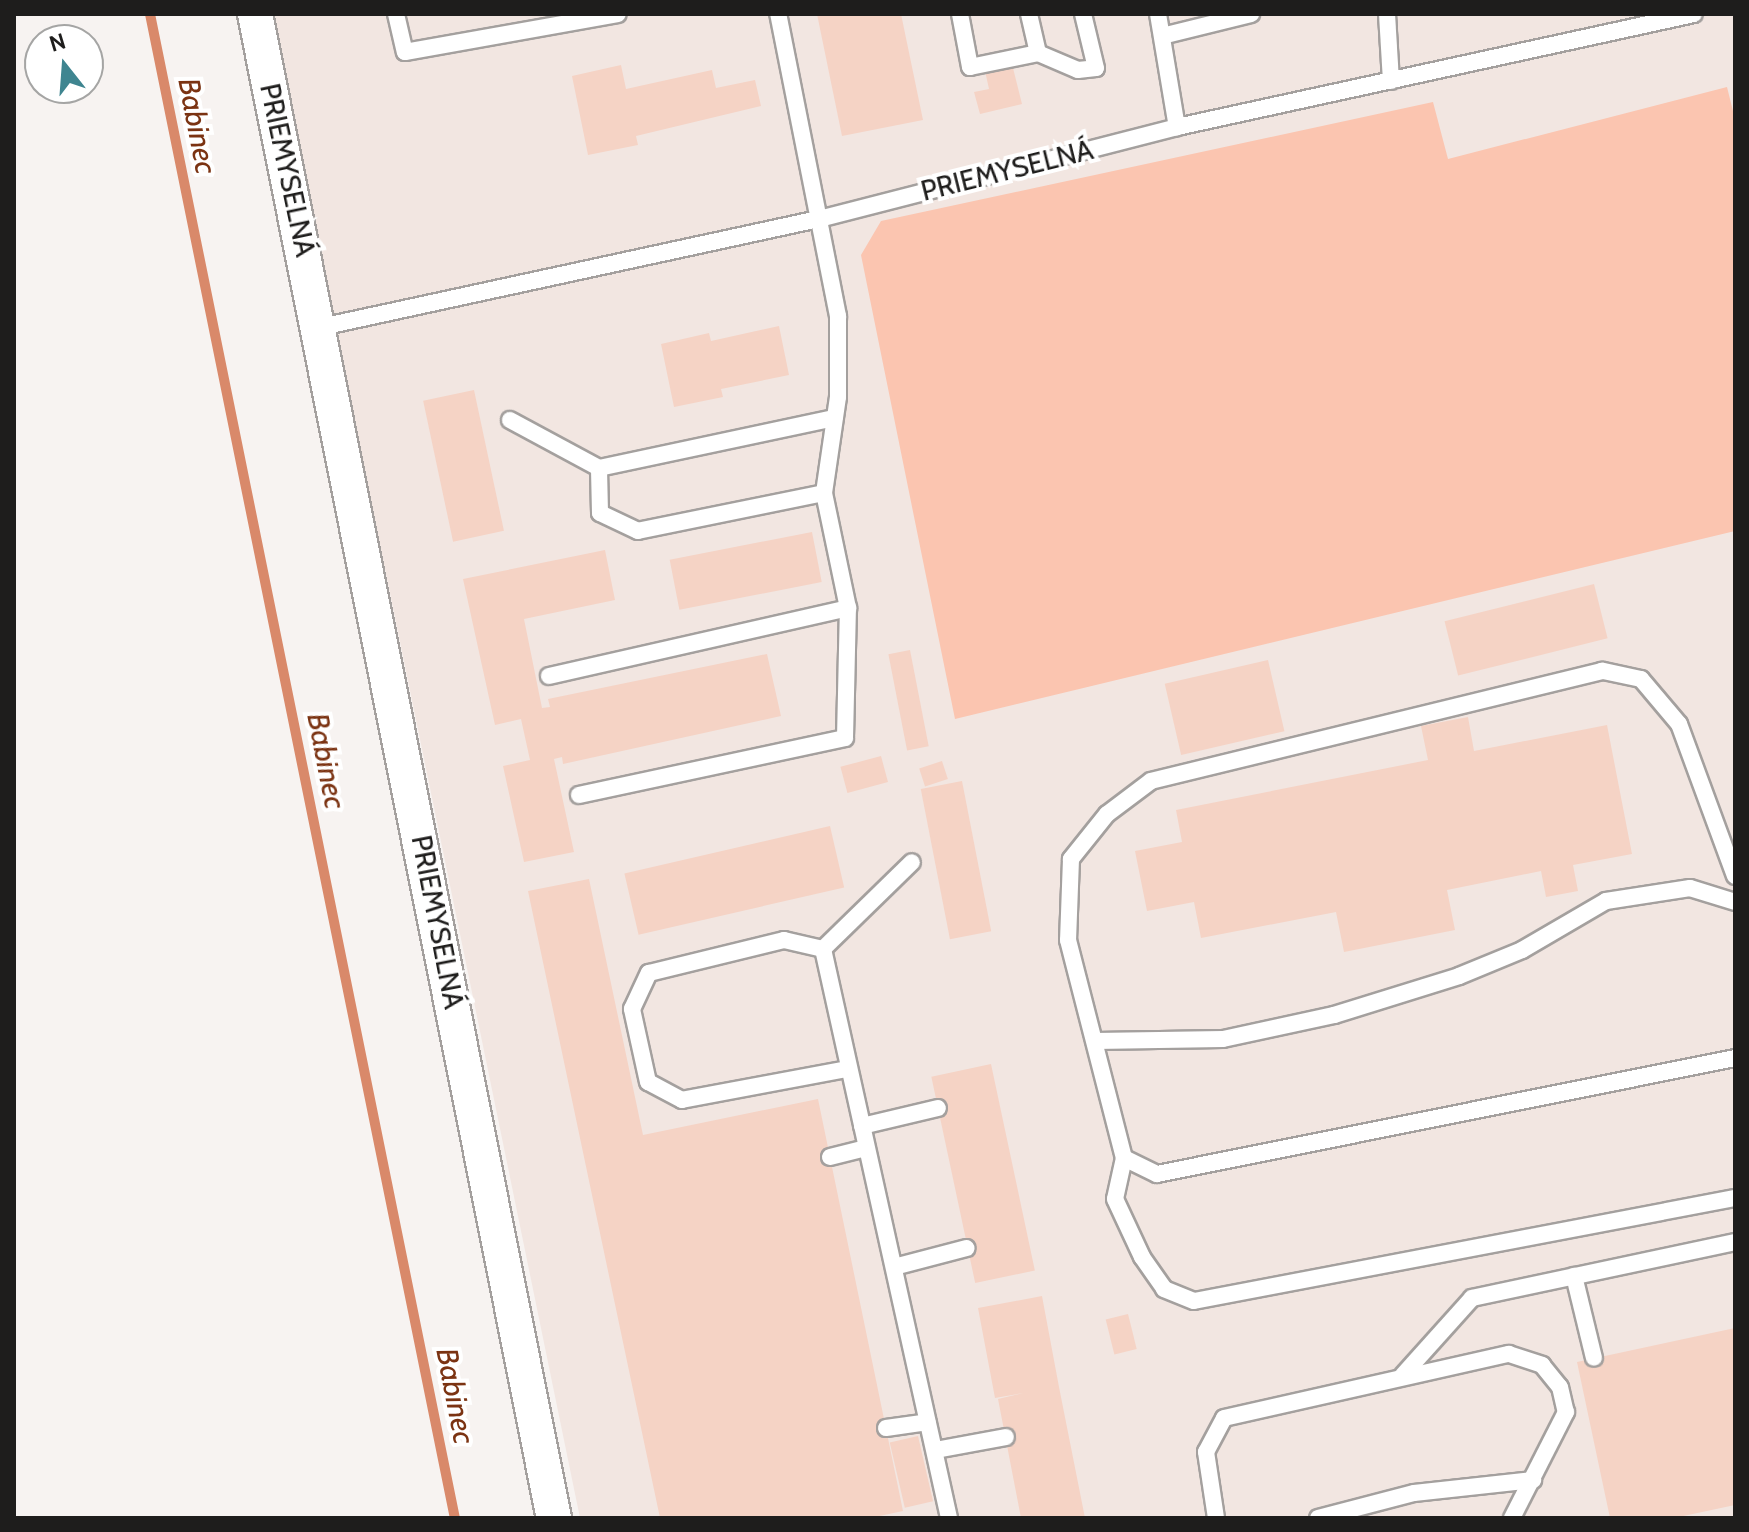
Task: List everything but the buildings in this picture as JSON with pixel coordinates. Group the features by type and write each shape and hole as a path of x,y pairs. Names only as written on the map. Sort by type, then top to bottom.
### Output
{"street":[{"name":"PRIEMYSELNÁ","path":"255,14 321,327 554,1518"}],"lane":[{"path":"396,14 405,52 618,14"},
{"path":"579,795 845,738 848,608 824,493 835,418 838,316 823,218 778,14"},
{"path":"960,14 970,67 1038,53 1078,70 1096,68 1083,14"},
{"path":"1029,14 1038,53"},
{"path":"1158,14 1177,127"},
{"path":"1162,36 1251,14"},
{"path":"1387,14 1391,81"},
{"name":"PRIEMYSELNÁ","path":"321,327 823,218 1177,127 1694,14"},
{"path":"510,420 599,468 835,418"},
{"path":"599,468 600,513 638,531 824,493"},
{"path":"549,676 848,608"},
{"path":"1735,876 1679,724 1641,679 1602,671 1151,781 1107,814 1071,859 1068,940 1124,1158 1115,1199 1142,1257 1164,1289 1194,1301 1735,1198"},
{"path":"823,949 912,862"},
{"path":"1095,1041 1223,1039 1334,1015 1459,976 1522,950 1606,901 1690,888 1735,902"},
{"path":"823,949 784,940 649,973 632,1009 648,1082 682,1100 847,1069"},
{"path":"823,949 847,1069 949,1518"},
{"path":"1124,1158 1157,1174 1735,1058"},
{"path":"862,1126 938,1108"},
{"path":"830,1157 865,1148"},
{"path":"1403,1375 1472,1298 1735,1242"},
{"path":"894,1267 967,1248"},
{"path":"1574,1276 1594,1358"},
{"path":"1216,1518 1206,1452 1224,1418 1403,1375 1509,1354 1542,1365 1560,1387 1566,1412 1512,1518"},
{"path":"886,1428 928,1422"},
{"path":"936,1450 1006,1437"},
{"path":"1318,1518 1414,1493 1533,1480"}],"shaded area":[{"path":"271,14 1735,14 1735,1518 580,1518"},
{"path":"1727,87 1735,119 1735,531 955,719 861,255 881,221 1433,102 1448,159"}],"waterway":[{"name":"Babinec","path":"150,14 455,1518"}]}
